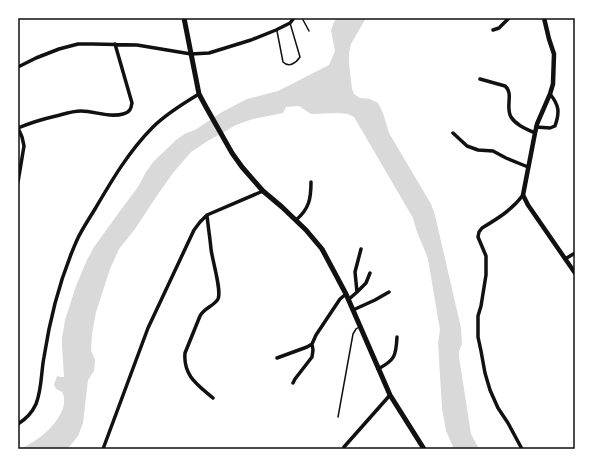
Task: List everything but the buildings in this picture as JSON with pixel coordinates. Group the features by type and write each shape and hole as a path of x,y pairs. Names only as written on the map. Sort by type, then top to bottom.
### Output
{"main road":[{"path":"184,18 199,94 206,107 232,153 242,167 263,191 306,230 322,249 346,294 390,395 424,449"}],"street":[{"path":"18,67 59,49 78,44 138,45 191,54 209,53 251,40 276,30 290,23 294,18"},
{"path":"493,30 499,28 509,18"},
{"path":"522,449 498,408 490,390 485,373 477,325 486,275 486,256 478,237 482,228 506,213 523,195 534,133 553,84 554,54 544,18"},
{"path":"18,182 24,146 18,128 67,113 80,111 110,115 125,114 132,107 115,44"},
{"path":"480,79 508,88 509,113 522,128 534,133"},
{"path":"18,424 24,421 31,414 36,404 53,314 60,288 77,240 111,182 140,141 154,126 199,94"},
{"path":"536,127 550,128 555,126 559,108 556,101 550,94"},
{"path":"452,133 467,146 478,150 493,151 528,167"},
{"path":"296,220 302,215 307,206 311,195 311,182"},
{"path":"103,449 154,314 194,230 207,215 263,191"},
{"path":"523,195 575,274"},
{"path":"207,215 211,251 219,294 218,298 202,311 184,359 187,371 191,378 213,398"},
{"path":"357,292 355,272 361,249"},
{"path":"565,259 575,253"},
{"path":"348,300 366,283 370,272"},
{"path":"353,310 389,292"},
{"path":"293,383 312,358 312,344 316,335 340,299 346,294"},
{"path":"378,369 392,360 396,350 397,338"},
{"path":"276,358 312,344"},
{"path":"344,447 390,395"}],"lane":[{"path":"302,18 310,31"},
{"path":"276,30 283,62 286,65 289,65 297,62 300,57 290,23"},
{"path":"338,417 353,334 360,326"}],"shaded area":[{"path":"337,18 366,18 351,44 349,53 352,89 354,94 360,98 370,99 378,103 383,113 389,133 431,204 435,215 461,328 462,344 459,351 459,357 471,434 479,449 454,449 446,431 442,408 438,343 440,330 428,259 413,218 354,117 348,114 338,113 311,114 299,106 286,107 283,113 253,119 236,125 191,152 173,173 135,229 119,249 110,269 96,312 91,350 95,360 94,371 88,380 83,423 78,436 66,449 19,449 44,434 62,411 64,396 62,392 56,389 54,385 57,376 64,377 62,338 65,320 76,286 94,247 138,187 153,162 176,140 186,133 195,130 222,112 247,99 278,91 329,65 335,51 331,30"}]}
